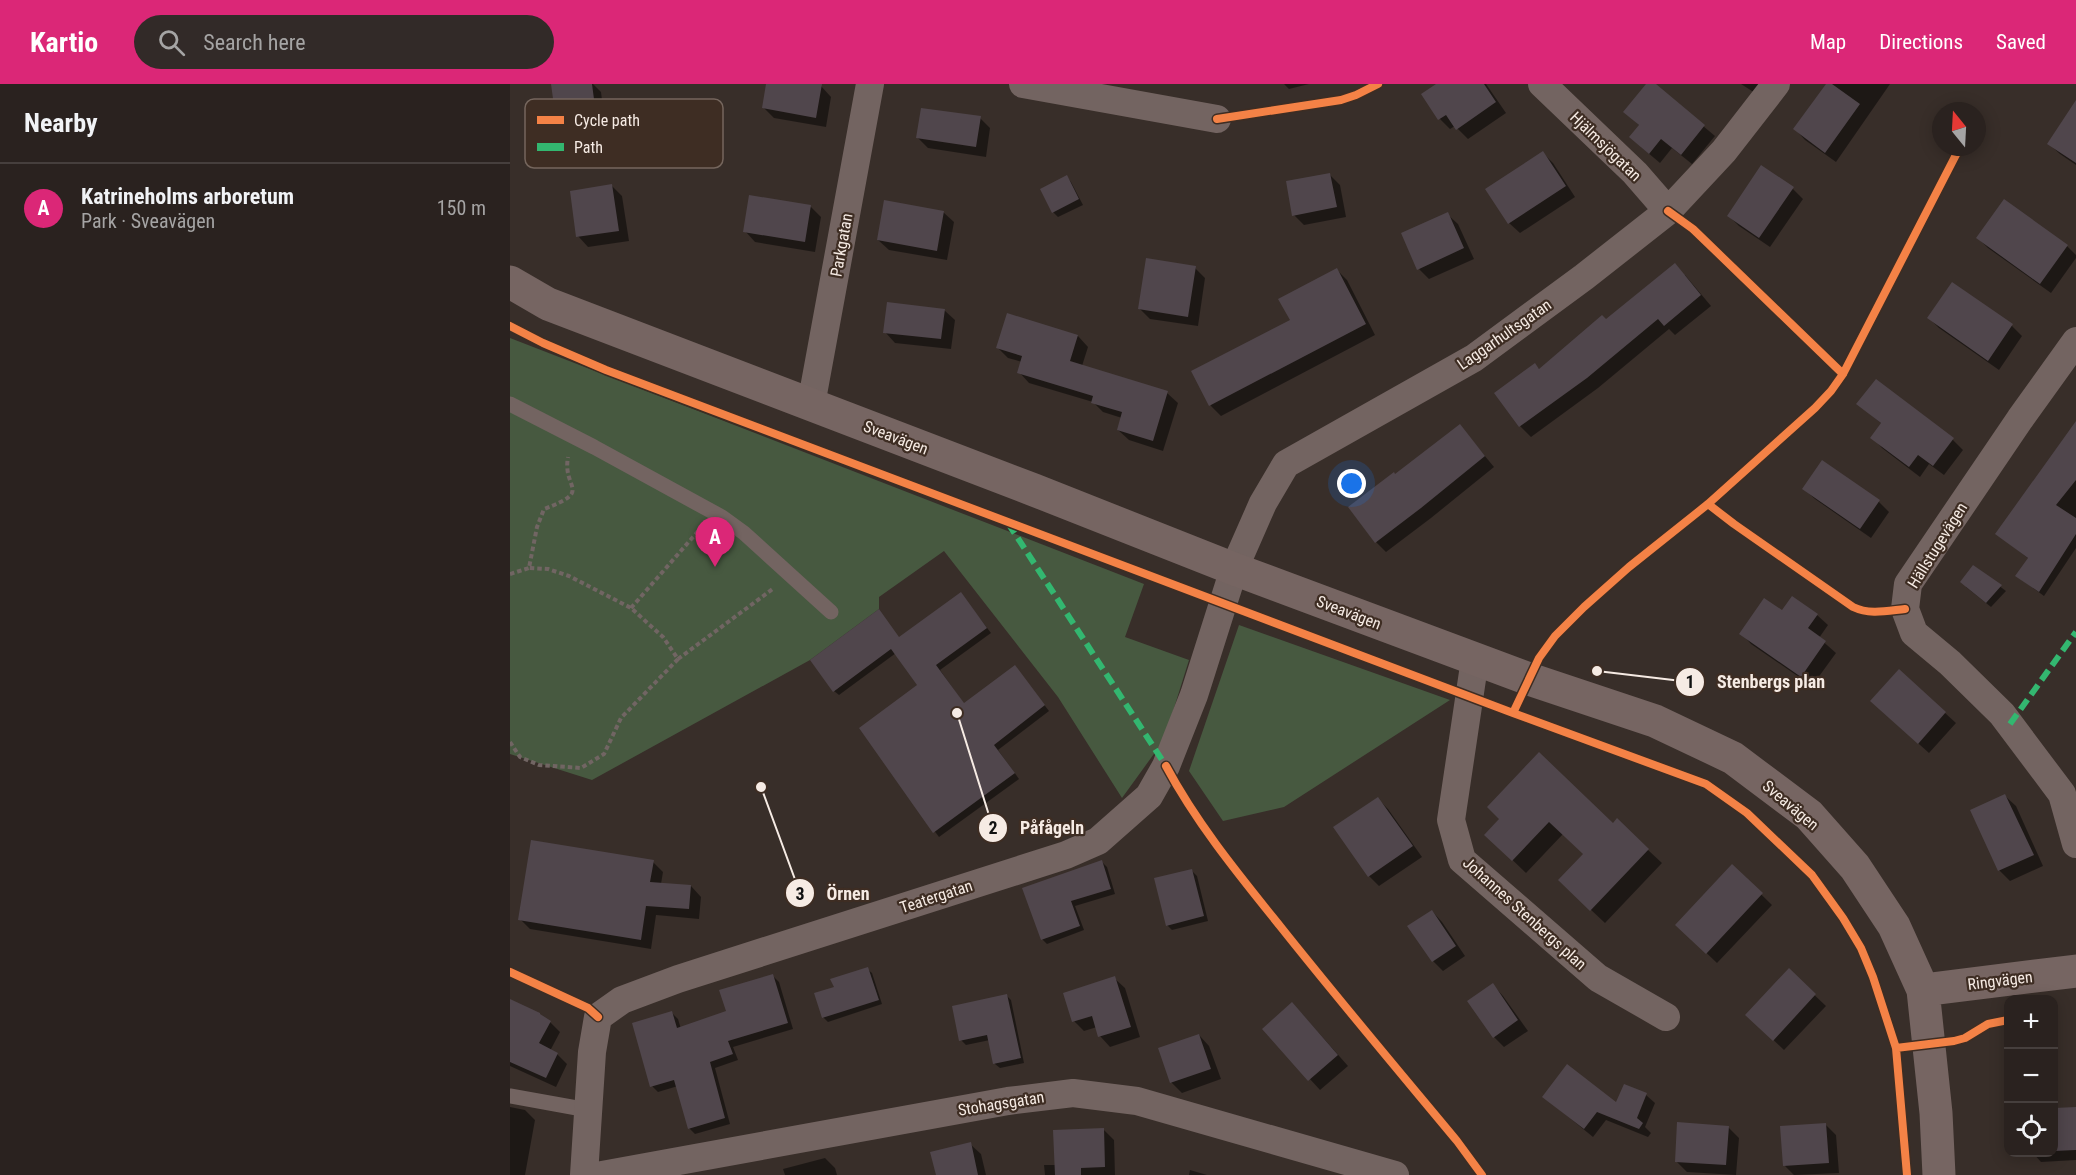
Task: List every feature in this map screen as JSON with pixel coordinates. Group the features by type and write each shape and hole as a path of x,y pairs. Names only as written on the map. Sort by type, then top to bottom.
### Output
{"street":[{"name":"Parkgatan","path":"811,405 870,84"},
{"path":"1023,84 1217,119"},
{"name":"Hjälmsjögatan","path":"1542,84 1635,173 1668,211"},
{"name":"Laggarhultsgatan","path":"1234,569 1263,502 1286,464 1474,358 1584,277 1668,211 1724,151 1776,84"},
{"name":"Sveavägen","path":"510,282 548,304 1234,569 1529,679 1655,721 1733,758 1809,815 1855,867 1894,926 1923,990 1940,1175"},
{"name":"Hällstugevägen","path":"2076,341 1908,584 1905,609 1914,633 1950,663 2002,714 2069,792 2076,844"},
{"name":"Teatergatan","path":"584,1175 592,1052 598,1017 622,1000 678,978 1066,855 1098,841 1149,796 1166,766 1194,695 1234,569"},
{"name":"Johannes Stenbergs plan","path":"1475,659 1451,820 1462,860 1598,978 1666,1017"},
{"name":"Ringvägen","path":"1923,990 2076,971"},
{"name":"Stohagsgatan","path":"602,1175 1008,1101 1073,1093 1137,1101 1395,1175"}],"lane":[{"path":"510,404 729,522 831,612"},
{"path":"510,1095 588,1110"}],"path":[{"path":"529,568 543,509 567,500 572,493 567,462 576,438"},
{"path":"632,608 699,531"},
{"path":"510,573 529,568 548,569 569,576 632,608 663,637 678,659"},
{"path":"510,742 519,757 539,765 581,768 604,754 621,718 678,659 791,575"}],"green space":[{"path":"510,338 1144,584 1125,637 1189,660 1164,740 1122,798 1058,697 944,551 879,597 879,609 810,660 592,780 510,754"},
{"path":"1239,625 1450,700 1284,807 1223,821 1189,771"}],"building":[{"path":"551,84 592,84 594,99 553,99"},
{"path":"766,84 822,84 816,118 762,108"},
{"path":"1436,84 1484,84 1496,102 1456,130 1446,115 1438,120 1421,94"},
{"path":"1646,84 1656,84 1705,125 1681,155 1661,139 1649,154 1629,137 1639,125 1623,112"},
{"path":"1826,84 1832,84 1860,104 1825,153 1793,129"},
{"path":"2076,100 2076,163 2047,144"},
{"path":"921,108 981,116 976,147 916,138"},
{"path":"1543,151 1566,186 1508,224 1485,189"},
{"path":"1761,165 1794,187 1759,238 1727,216"},
{"path":"1330,173 1337,207 1292,216 1286,181"},
{"path":"1067,175 1079,199 1052,213 1040,189"},
{"path":"612,184 619,231 576,237 570,191"},
{"path":"749,195 811,205 805,242 743,232"},
{"path":"2004,199 2068,245 2040,284 1976,238"},
{"path":"884,200 944,211 937,251 877,240"},
{"path":"1448,212 1464,248 1417,270 1401,233"},
{"path":"1146,258 1196,266 1188,317 1138,309"},
{"path":"1675,263 1701,295 1664,326 1658,319 1587,378 1519,427 1494,393 1535,363 1539,369 1602,315 1606,319"},
{"path":"1337,268 1366,324 1209,406 1191,371 1290,320 1278,299"},
{"path":"1952,282 2013,324 1988,361 1927,318"},
{"path":"887,302 945,309 941,339 883,333"},
{"path":"1007,313 1078,335 1070,361 1168,391 1153,441 1117,430 1122,412 1091,403 1093,396 1017,373 1022,356 996,348"},
{"path":"1876,379 1954,438 1933,466 1918,455 1909,467 1870,438 1881,423 1856,404"},
{"path":"2076,421 2076,480 2056,505 2076,518 2076,534 2039,592 2015,576 2028,558 1995,534"},
{"path":"1460,424 1485,456 1375,543 1348,507"},
{"path":"1822,460 1880,500 1860,529 1802,489"},
{"path":"1973,565 2002,585 1986,603 1960,582"},
{"path":"961,592 987,628 936,665 964,703 1015,665 1045,705 994,745 1015,773 933,833 859,728 917,685 891,649 833,692 810,660 879,609 899,637"},
{"path":"1792,596 1818,614 1808,628 1826,641 1801,677 1739,634 1764,598 1782,610"},
{"path":"1899,669 1946,712 1918,744 1870,701"},
{"path":"1539,752 1613,823 1617,818 1649,849 1590,911 1558,880 1583,854 1549,822 1512,861 1484,835 1499,819 1487,807"},
{"path":"2005,794 2034,855 1998,871 1970,810"},
{"path":"1378,797 1413,846 1368,877 1333,827"},
{"path":"531,840 654,860 650,882 691,885 689,909 646,906 641,940 518,920"},
{"path":"1102,860 1111,889 1071,901 1080,926 1041,940 1022,888"},
{"path":"1732,864 1763,893 1706,954 1675,925"},
{"path":"1192,869 1204,916 1166,926 1154,878"},
{"path":"1432,910 1456,946 1432,962 1407,926"},
{"path":"868,967 879,1000 822,1018 814,993 834,987 830,979"},
{"path":"1789,968 1816,994 1773,1041 1745,1015"},
{"path":"773,974 788,1023 728,1041 733,1054 710,1062 725,1118 688,1129 674,1080 650,1087 632,1023 672,1011 677,1028 726,1011 719,990"},
{"path":"1115,976 1131,1027 1098,1037 1092,1016 1072,1022 1063,993"},
{"path":"1493,983 1518,1020 1493,1038 1467,1001"},
{"path":"1007,994 1021,1058 993,1064 987,1035 959,1041 952,1006"},
{"path":"510,999 540,1013 551,1021 539,1043 558,1053 546,1078 510,1062"},
{"path":"1292,1002 1338,1055 1308,1081 1262,1029"},
{"path":"1199,1034 1211,1069 1170,1083 1158,1048"},
{"path":"1567,1064 1616,1102 1624,1084 1647,1093 1637,1118 1643,1123 1639,1129 1597,1112 1584,1129 1542,1097"},
{"path":"2076,1107 2076,1150 2058,1151 2058,1108"},
{"path":"1677,1122 1729,1126 1726,1165 1675,1162"},
{"path":"1826,1123 1829,1163 1783,1166 1780,1126"},
{"path":"1104,1128 1105,1167 1081,1168 1081,1175 1055,1175 1053,1130"},
{"path":"971,1142 978,1175 936,1175 930,1152"}],"marked path":[{"path":"1008,523 1166,766"},
{"path":"2010,724 2076,632"}],"cycle path":[{"path":"1217,119 1341,100 1378,84"},
{"path":"1513,713 1539,658 1555,636 1629,567 1708,504 1831,391 1843,374 1955,156"},
{"path":"1668,211 1693,229 1843,374"},
{"path":"510,326 606,370 1706,784 1747,813 1812,875 1861,948 1896,1048 1907,1175"},
{"path":"1708,504 1853,607 1872,612 1905,609"},
{"path":"1166,766 1191,808 1234,868 1457,1141 1482,1175"},
{"path":"510,972 588,1008 598,1017"},
{"path":"1896,1048 1954,1041 1965,1038 1988,1024 2004,1021"}],"place":[{"name":"Katrineholms arboretum","path":"715,567"},
{"name":"Stenbergs plan","path":"1597,671"},
{"name":"Påfågeln","path":"957,713"},
{"name":"Örnen","path":"761,787"}]}
